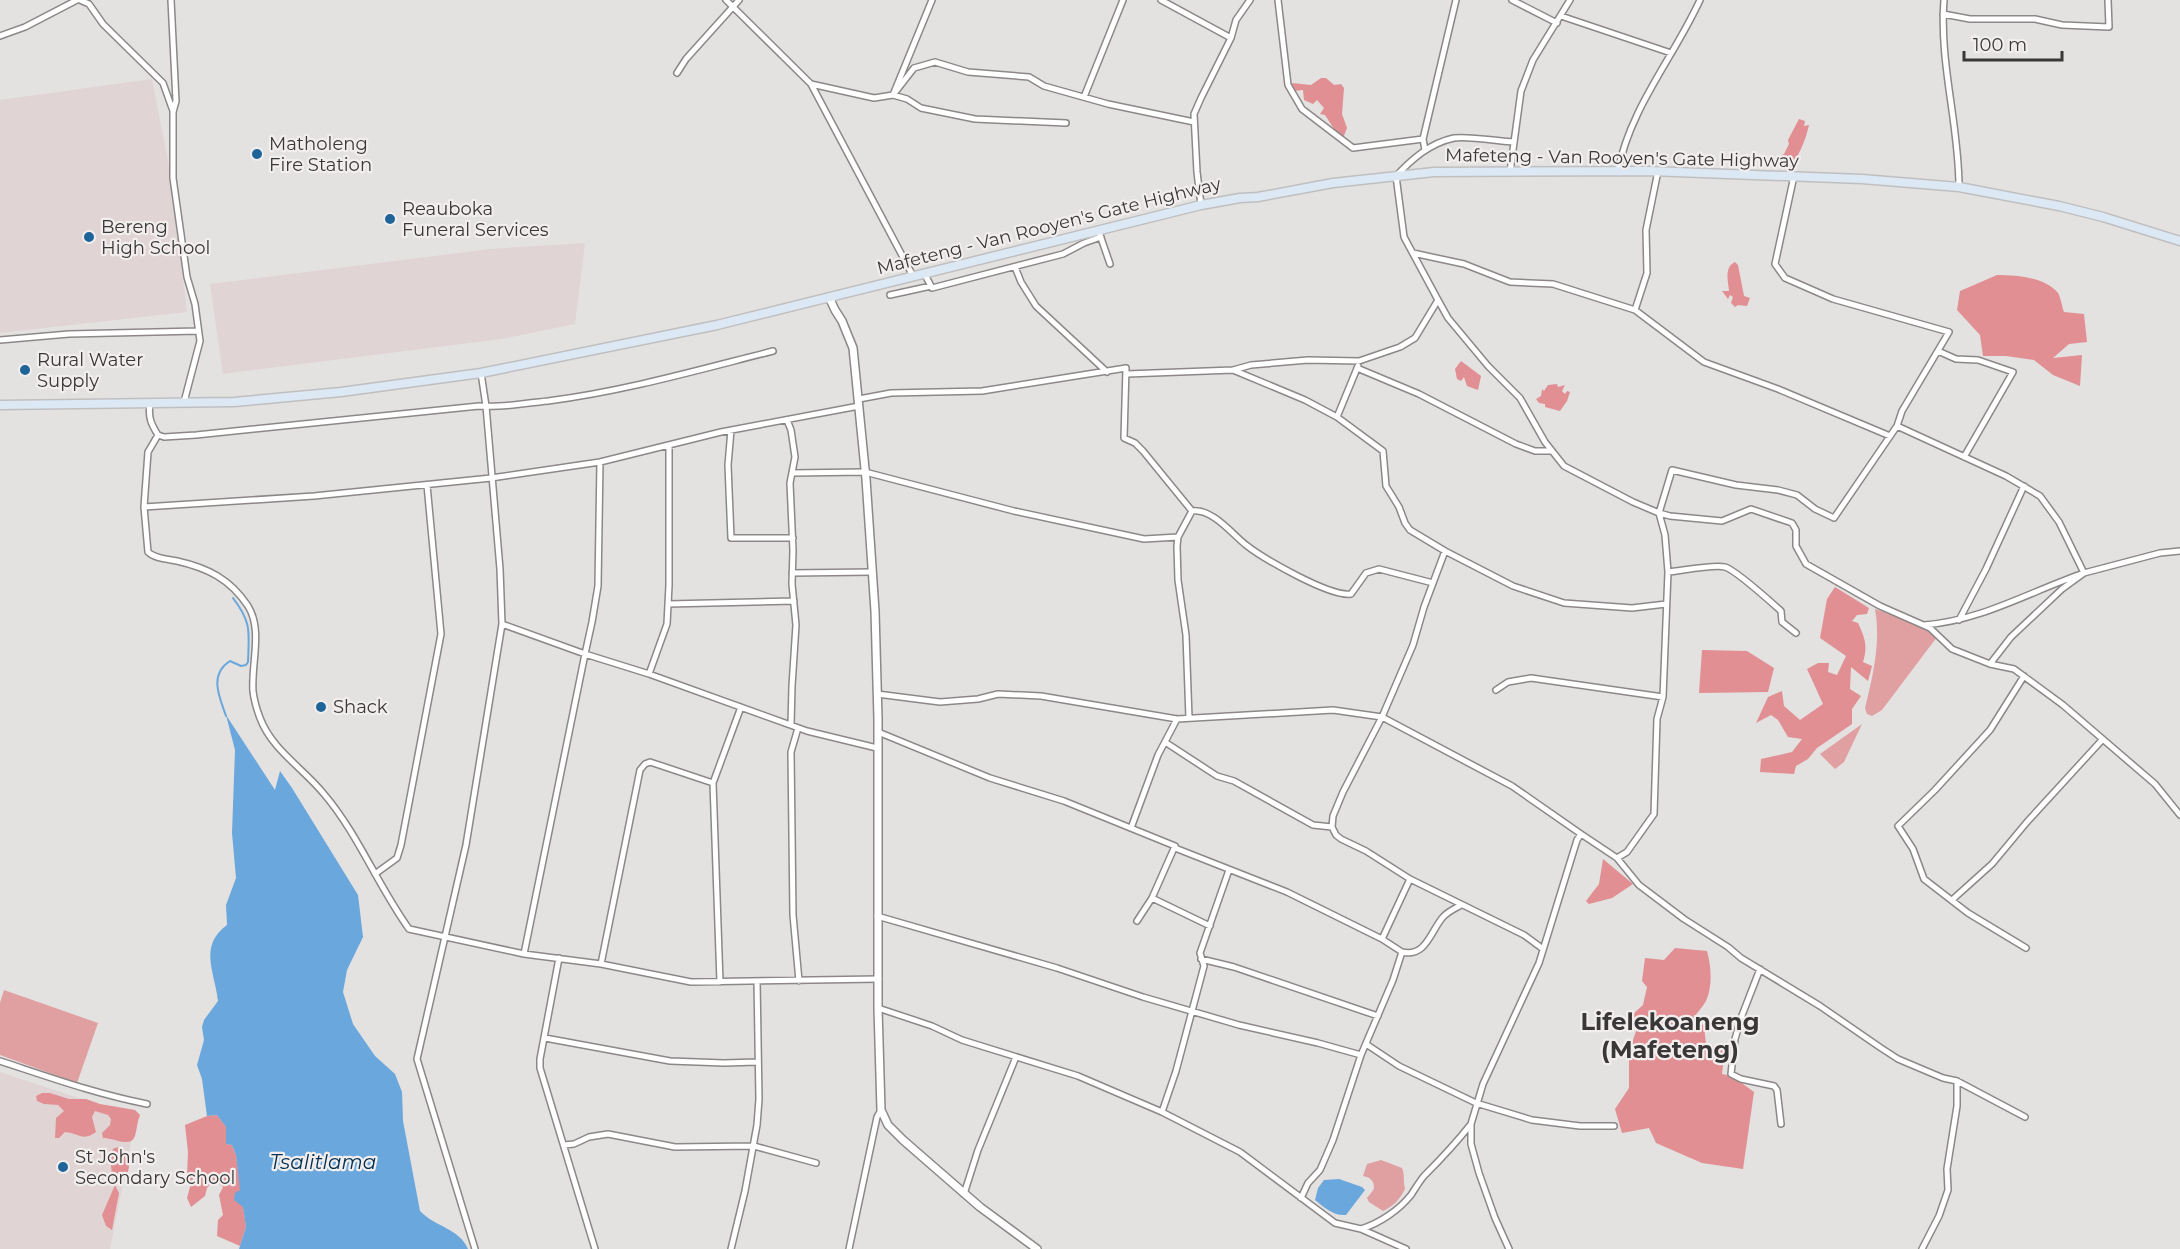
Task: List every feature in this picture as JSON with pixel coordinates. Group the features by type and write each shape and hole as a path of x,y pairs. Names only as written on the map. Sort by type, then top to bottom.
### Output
{"main road":[{"name":"Mafeteng - Van Rooyen's Gate Highway","path":"0,405 234,402 330,393 481,373 628,344 924,273 1100,234 1201,205 1332,183 1434,172 1658,171 1794,176 1959,187 2092,214 2180,241"}],"street":[{"path":"0,36 25,27 78,0 89,4 103,24 164,83 173,112"},
{"path":"171,0 176,101 173,112 173,178 186,278 195,304 200,341 184,402"},
{"path":"726,0 811,84 913,276"},
{"path":"677,73 686,59 739,0"},
{"path":"892,95 932,0"},
{"path":"1084,97 1123,0"},
{"path":"1161,0 1231,38"},
{"path":"1201,205 1194,114 1231,38 1236,20 1250,0"},
{"path":"1278,0 1288,85 1302,109 1353,148 1423,139"},
{"path":"1425,150 1423,139 1456,0"},
{"path":"1512,0 1557,23"},
{"path":"1510,172 1521,91 1533,60 1570,0"},
{"path":"1618,171 1621,156 1646,97 1700,0"},
{"path":"1944,0 1945,57 1958,155 1959,187"},
{"path":"1943,14 1970,19 2035,19 2062,25 2109,27 2108,0"},
{"path":"1561,16 1671,53"},
{"path":"892,95 914,68 935,62 968,72 1029,77 1044,86 1084,97 1194,122"},
{"path":"811,84 874,98 892,95 907,99 921,108 975,118 1066,123"},
{"path":"1514,142 1455,138 1425,150 1396,176 1404,237 1448,318 1488,366 1520,398 1552,451 1564,466 1633,502 1670,516 1722,521 1751,509 1792,524 1796,530 1796,546 1806,564 1880,606 1930,628 1952,649 1990,664 2014,669 2063,705 2155,784 2180,815"},
{"path":"1635,310 1647,273 1646,230 1658,171"},
{"path":"1617,858 1627,852 1654,814 1657,718 1663,698 1668,572 1665,535 1659,513 1672,470 1736,485 1778,490 1797,495 1815,509 1834,518 1897,426 1902,411 1949,333 1833,299 1785,278 1775,264 1794,176"},
{"path":"890,295 931,286 932,288 1063,254 1100,234 1110,264"},
{"path":"1412,253 1464,264 1510,282 1553,284 1635,310 1704,362 1778,389 1890,436"},
{"path":"1015,267 1021,282 1036,306 1107,372"},
{"path":"924,273 931,286"},
{"path":"829,297 853,348 872,572 878,732 880,979 878,1008 881,1110 888,1125 964,1194 1037,1249"},
{"path":"1337,417 1358,364 1400,347 1415,338 1438,300"},
{"path":"0,340 69,334 198,331"},
{"path":"150,404 151,425 158,435 165,437 196,435 595,395 632,388 773,351"},
{"path":"1938,351 1956,359 1978,360 2013,372 1964,458"},
{"path":"1127,374 1233,370 1251,365 1308,360 1358,364 1516,444 1535,452 1552,451"},
{"path":"144,507 314,496 491,478 600,462 730,430 787,420 891,393 982,391 1126,368 1124,438 1135,443 1143,451 1186,501 1192,512"},
{"path":"1233,370 1305,400 1337,417 1383,451 1386,486 1399,507 1405,523 1410,530 1445,551 1514,586 1564,603 1632,608 1666,603"},
{"path":"475,1249 417,1059 468,834 502,624 500,569 481,373"},
{"path":"787,420 795,457 790,483 792,573 796,625 791,725"},
{"path":"1897,426 2024,486 2040,496 2059,522 2084,573"},
{"path":"730,430 728,465 731,538 793,538"},
{"path":"158,435 148,452 144,507 146,544 150,555 199,566 216,574 249,608 256,628 253,693 261,719 272,741 324,794 375,874 388,900 409,929 524,954 601,964 691,982 880,979"},
{"path":"650,674 667,624 669,445"},
{"path":"524,954 598,586 600,462"},
{"path":"792,473 865,472 1014,511 1144,539 1178,537"},
{"path":"375,874 397,858 401,845 441,634 427,485"},
{"path":"1959,620 1986,569 2024,486"},
{"path":"1189,718 1186,634 1178,580 1178,537 1192,512 1198,510 1223,524 1246,545 1270,560 1316,585 1340,593 1351,594 1366,573 1379,569 1433,583"},
{"path":"1445,551 1413,645 1382,717 1342,792 1333,816 1332,827 1339,838 1366,851 1410,879 1524,935 1543,949"},
{"path":"1923,625 1945,623 1981,614 2084,573 2160,553 2180,551"},
{"path":"1668,572 1723,567 1733,571 1781,611 1782,622 1796,633"},
{"path":"792,573 872,572"},
{"path":"1990,664 2011,637 2062,589 2084,573"},
{"path":"668,604 794,601"},
{"path":"502,624 585,654 650,674 798,728 877,748"},
{"path":"2024,676 1983,739 1898,826 1913,849 1924,879 2026,948"},
{"path":"1496,690 1508,682 1531,678 1663,698"},
{"path":"877,694 940,702 978,699 998,694 1041,696 1177,719 1333,710 1382,717 1512,786 1617,858 1639,885 1684,919 1898,1059 1943,1078 1958,1081 2025,1117"},
{"path":"720,982 713,783 741,707"},
{"path":"1131,828 1158,755 1177,719"},
{"path":"798,728 791,752 791,763 794,915 799,981"},
{"path":"878,732 990,778 1064,801 1287,892 1382,939 1402,952 1409,954 1424,946 1444,916 1461,905"},
{"path":"1952,900 1992,864 2102,740"},
{"path":"1165,742 1217,776 1234,781 1313,825 1332,827"},
{"path":"601,964 640,770 650,762 713,783"},
{"path":"1509,1249 1479,1173 1471,1144 1471,1124 1476,1103 1539,963 1573,849 1581,834"},
{"path":"1137,921 1152,898 1175,848"},
{"path":"1162,1112 1204,966 1200,953 1229,870"},
{"path":"1382,939 1410,879"},
{"path":"1152,898 1210,926"},
{"path":"878,916 1057,968 1192,1011 1360,1055"},
{"path":"1301,1198 1308,1183 1320,1170 1333,1140 1360,1055 1378,1016 1402,952"},
{"path":"559,958 540,1068 595,1249"},
{"path":"1201,959 1234,967 1378,1016"},
{"path":"1760,969 1735,1039 1731,1074 1741,1079 1774,1086 1777,1090 1781,1124"},
{"path":"731,1249 754,1146 759,1099 757,981"},
{"path":"878,1008 932,1026 962,1040 1078,1076 1162,1112 1240,1152 1335,1223 1361,1228 1406,1249"},
{"path":"545,1038 670,1061 757,1062"},
{"path":"1366,1044 1399,1066 1476,1103 1532,1120 1580,1126 1614,1126"},
{"path":"964,1194 978,1150 1016,1057"},
{"path":"0,1061 111,1097 147,1104"},
{"path":"1922,1249 1939,1216 1948,1190 1947,1169 1957,1106 1958,1081"},
{"path":"849,1249 877,1118 881,1110"},
{"path":"1361,1228 1373,1225 1393,1212 1409,1197 1422,1178 1452,1148 1471,1124"},
{"path":"564,1145 574,1144 588,1137 608,1134 675,1147 754,1146 816,1163"}],"shaded area":[{"path":"1321,78 1326,78 1334,85 1341,84 1344,88 1342,114 1347,128 1343,138 1338,135 1325,115 1320,114 1324,108 1317,100 1313,104 1304,100 1303,90 1294,91 1292,83 1311,85"},
{"name":"Bereng High School","path":"152,79 168,161 187,312 0,333 0,100"},
{"path":"1799,119 1805,121 1804,126 1809,125 1801,149 1787,170 1780,165 1779,157 1784,154 1789,144 1788,140"},
{"path":"585,243 575,324 502,339 223,374 210,284 490,249"},
{"path":"1735,262 1738,265 1744,296 1750,298 1747,306 1735,307 1731,303 1733,297 1730,295 1728,299 1722,291 1729,291 1728,271"},
{"path":"1997,275 2021,276 2046,283 2058,293 2064,312 2084,314 2087,342 2069,344 2053,358 2082,355 2080,386 2053,375 2034,360 1983,356 1980,335 1957,310 1960,291"},
{"path":"1461,361 1481,376 1478,390 1467,386 1464,377 1461,381 1457,379 1455,369"},
{"path":"1557,384 1558,387 1565,385 1562,391 1565,394 1567,391 1570,392 1560,411 1545,407 1545,404 1539,403 1536,399 1541,396 1542,389 1544,391 1548,385"},
{"path":"1835,587 1869,608 1867,614 1857,615 1852,621 1858,623 1864,638 1863,662 1872,666 1868,681 1851,667 1850,689 1861,696 1852,709 1852,724 1817,748 1808,759 1796,766 1794,774 1760,772 1761,759 1792,752 1802,739 1788,737 1778,720 1771,715 1756,723 1768,697 1782,691 1784,706 1800,720 1823,704 1807,669 1818,663 1829,663 1828,672 1837,675 1846,656 1820,638 1827,599"},
{"path":"1875,609 1924,627 1937,637 1882,710 1872,716 1867,714 1865,708 1877,646"},
{"path":"1702,650 1747,651 1774,668 1768,692 1699,693"},
{"path":"1862,724 1844,762 1835,769 1820,754"},
{"path":"1603,859 1633,884 1612,898 1589,904 1586,901 1599,884"},
{"path":"1675,948 1707,951 1710,989 1706,1001 1692,1022 1695,1025 1699,1021 1704,1026 1706,1044 1725,1050 1722,1074 1732,1076 1754,1092 1743,1169 1702,1163 1656,1143 1649,1128 1622,1133 1615,1109 1629,1088 1629,1051 1639,1023 1632,1015 1643,1005 1647,987 1642,981 1645,958 1664,960"},
{"path":"4,990 98,1023 77,1083 0,1055 0,1003"},
{"name":"St John's Secondary School","path":"0,1072 136,1117 110,1249 0,1249"},
{"path":"42,1093 69,1099 86,1099 100,1104 135,1110 140,1115 135,1136 129,1142 103,1138 102,1133 110,1125 111,1119 108,1115 95,1111 92,1117 96,1132 84,1137 65,1132 59,1138 55,1138 56,1118 64,1111 58,1105 37,1101 36,1096"},
{"path":"217,1115 226,1127 226,1144 232,1145 236,1155 246,1227 240,1246 217,1236 218,1220 223,1215 219,1195 223,1187 214,1180 207,1188 205,1196 191,1207 187,1198 190,1187 187,1176 188,1152 185,1125 207,1116"},
{"path":"121,1147 127,1156 129,1165 127,1174 119,1181 112,1176 110,1154 114,1148"},
{"path":"1381,1160 1402,1168 1405,1189 1396,1202 1383,1211 1369,1202 1367,1198 1374,1189 1373,1181 1363,1176 1367,1164"},
{"path":"115,1185 119,1193 112,1230 106,1226 102,1215"}],"water":[{"name":"Tsalitlama","path":"226,715 275,790 280,771 358,895 363,937 347,970 343,992 353,1024 375,1056 395,1074 402,1092 403,1121 420,1211 459,1236 468,1249 239,1249 246,1227 243,1207 234,1200 235,1193 240,1190 236,1155 232,1145 226,1144 226,1127 217,1115 207,1116 202,1079 197,1065 204,1040 202,1027 204,1020 218,1001 210,960 211,951 218,933 227,925 226,905 236,878 232,833 235,750"},
{"path":"1339,1179 1365,1190 1346,1215 1333,1213 1315,1200 1318,1188 1324,1180"}],"waterway":[{"path":"226,716 219,694 217,680 219,673 230,661 241,666 248,662 248,628 233,598"}],"place":[{"name":"Matholeng Fire Station","path":"257,154"},
{"name":"Reauboka Funeral Services","path":"390,219"},
{"name":"Bereng High School","path":"89,237"},
{"name":"Rural Water Supply","path":"25,370"},
{"name":"Shack","path":"321,707"},
{"name":"St John's Secondary School","path":"63,1167"}],"district":[{"name":"Lifelekoaneng (Mafeteng)","path":"1670,1035"}]}
